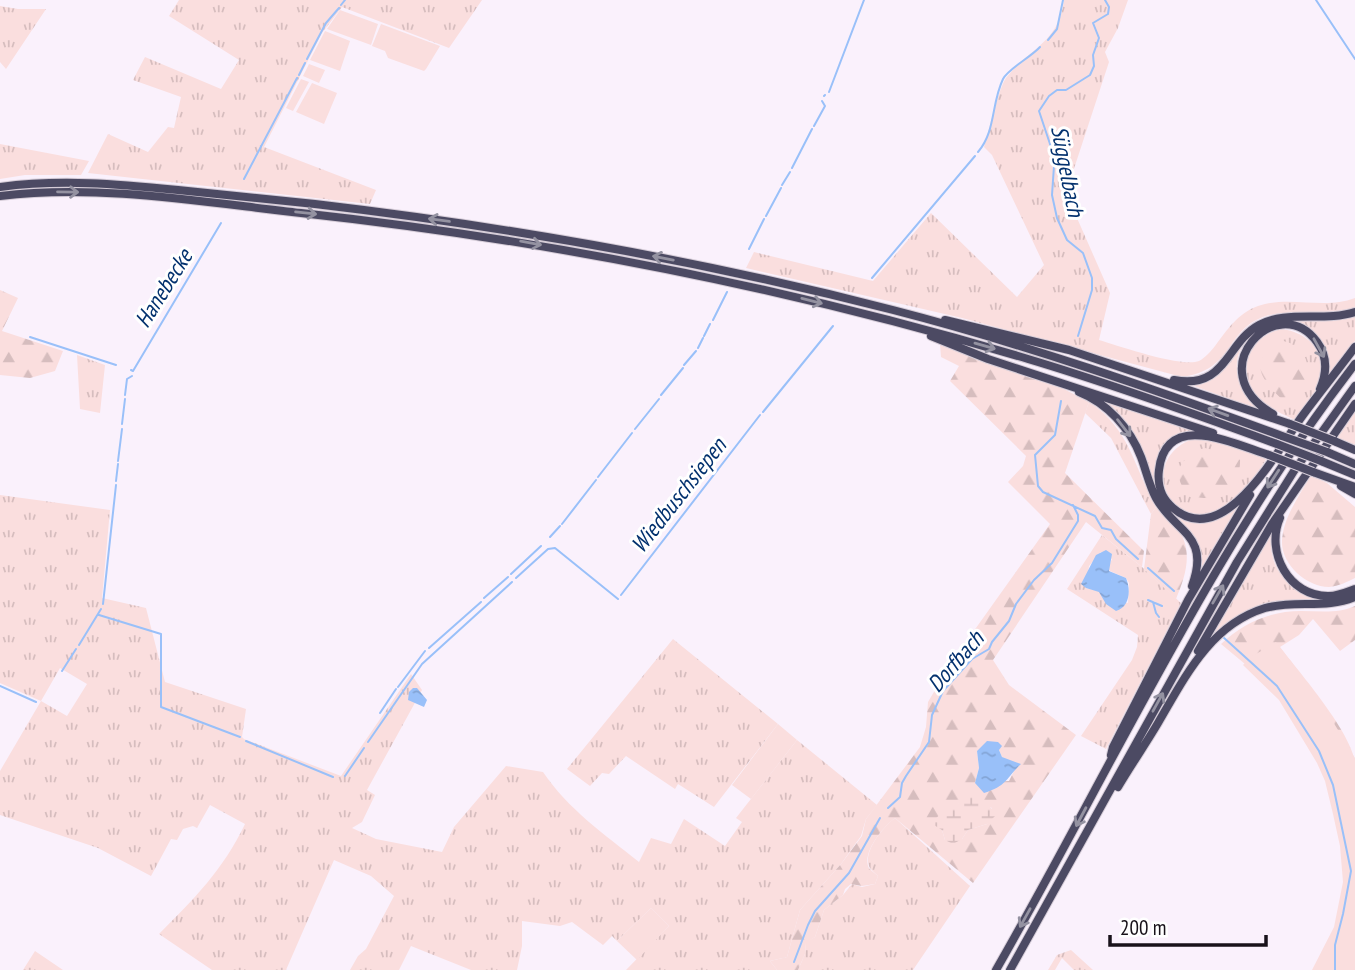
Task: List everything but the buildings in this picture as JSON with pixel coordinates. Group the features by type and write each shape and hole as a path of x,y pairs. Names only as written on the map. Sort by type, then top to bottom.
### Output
{"highway":[{"path":"0,187 47,182 90,182 334,206 567,239 751,276 1069,350 1290,424 1355,450"},
{"path":"0,196 50,192 98,193 330,216 494,237 746,285 895,322 1031,360 1143,396 1355,475"},
{"path":"894,310 1132,382 1355,464"},
{"path":"1117,365 1126,365 1177,381 1196,380 1216,372 1248,333 1266,321 1278,318 1333,318 1355,312"},
{"path":"895,322 914,332 1047,379 1164,415 1355,487"},
{"path":"1290,424 1251,397 1243,381 1241,366 1244,351 1263,331 1282,325 1297,327 1319,345 1325,362 1324,378 1305,412"},
{"path":"1108,767 1113,747 1188,600 1262,475 1305,412 1355,347"},
{"path":"996,970 1242,527 1308,426 1355,364"},
{"path":"1047,379 1094,400 1112,414 1131,437 1156,498 1188,534 1195,547 1197,569 1188,600"},
{"path":"1010,970 1237,562 1288,481 1355,386"},
{"path":"1102,805 1117,788 1190,669 1244,569 1291,495 1355,404"},
{"path":"1262,475 1236,504 1218,515 1203,519 1188,517 1172,507 1161,492 1158,473 1161,458 1170,446 1190,435 1208,435 1269,455"},
{"path":"1323,476 1355,494"},
{"path":"1291,495 1275,533 1276,552 1285,574 1300,587 1317,595 1341,594 1355,589"},
{"path":"1190,669 1217,635 1255,612 1288,604 1338,602 1355,597"}],"green space":[{"path":"179,0 482,0 449,48 342,7 322,33 264,147 376,190 370,204 88,173 108,134 148,152 168,127 174,128 181,97 133,80 145,57 221,89 239,60 169,16"},
{"path":"1064,0 1128,0 1118,28 1105,52 1109,62 1066,193 1110,293 1099,340 1179,362 1199,361 1239,318 1258,306 1282,302 1331,303 1355,298 1355,308 1322,313 1281,313 1263,317 1242,331 1211,367 1182,377 962,318 746,268 754,252 873,281 931,213 1017,297 1044,265 992,155 984,147 1006,78 1050,36 1061,14"},
{"path":"0,6 46,9 6,69 0,62"},
{"path":"340,10 378,24 371,45 327,29"},
{"path":"381,24 440,46 424,71 388,58 385,51 372,46"},
{"path":"325,31 350,41 340,71 310,60"},
{"path":"309,64 325,70 319,83 303,76"},
{"path":"301,79 309,82 293,111 286,108"},
{"path":"312,83 337,93 324,124 296,112"},
{"path":"0,144 89,161 81,175 25,175 0,179"},
{"path":"0,290 18,298 2,331 63,351 55,371 30,378 0,375"},
{"path":"1355,315 1355,341 1329,374 1323,348 1310,332 1293,325 1274,325 1257,332 1245,343 1258,328 1283,320 1328,321"},
{"path":"1282,329 1307,339 1318,351 1321,359 1319,384 1295,420 1261,400 1250,386 1246,375 1248,355 1254,346 1261,338"},
{"path":"1283,341 1303,353 1308,374 1301,393 1285,402 1264,378 1260,362 1271,348"},
{"path":"940,344 1062,388 1089,402 1065,473 1144,551 1142,567 1086,522 993,660 1009,685 1076,735 973,883 895,818 880,833 868,855 869,868 878,876 875,884 851,884 845,889 843,895 824,910 815,937 806,943 805,954 798,970 777,970 770,961 787,957 800,910 862,836 866,819 920,747 926,727 928,702 951,663 1050,524 1008,482 1023,466 1026,456 950,381 959,366 941,357","holes":["999,750 1002,757 1015,769 1009,781 975,783 979,768 977,751","959,803 992,808 987,824 968,830 962,839 945,840 942,830"]},
{"path":"1243,345 1237,362 1240,384 1259,410 1189,384 1211,378 1221,371"},
{"path":"77,355 105,365 100,413 80,409"},
{"path":"1095,397 1193,430 1173,442 1160,456 1155,473 1157,489 1163,502 1160,499 1139,447"},
{"path":"1089,402 1114,424 1123,437 1156,507 1151,514 1111,438 1085,413"},
{"path":"1355,410 1355,445 1335,437"},
{"path":"1192,439 1218,441 1267,458 1246,487 1227,505 1202,514 1187,512 1175,504 1166,492 1163,478 1166,463 1175,450"},
{"path":"1205,448 1234,455 1240,460 1238,474 1231,485 1222,493 1199,498 1189,493 1181,484 1178,470 1189,456"},
{"path":"1311,475 1327,483 1355,507 1355,578 1343,584 1320,586 1304,579 1290,566 1283,550 1285,523"},
{"path":"0,495 110,510 102,598 146,608 165,682 246,709 242,737 244,739 341,776 411,674 422,690 367,790 375,795 362,822 352,828 376,839 442,852 454,827 506,766 543,772 575,809 639,862 651,838 671,844 684,819 725,846 742,822 736,818 797,740 877,805 866,819 861,836 841,864 800,910 787,957 770,961 777,970 626,970 669,926 651,908 617,941 612,936 603,945 572,922 560,926 522,921 522,946 517,970 471,970 411,946 399,970 350,970 358,956 366,949 394,896 371,876 334,860 286,970 212,970 159,934 217,870 245,824 210,805 197,828 193,826 183,829 177,840 171,839 151,876 98,848 0,815 0,771 41,701 0,683","holes":["60,668 87,684 67,716 41,701"]},
{"path":"1238,506 1200,570 1187,529 1170,510 1190,521 1208,521"},
{"path":"1156,507 1178,528 1186,549 1185,574 1176,599 1144,569 1151,514"},
{"path":"1271,533 1274,561 1286,579 1306,591 1332,600 1267,604 1211,638"},
{"path":"1102,535 1181,603 1106,749 1081,736 1132,660 1138,635 1067,589","holes":["1101,552 1112,559 1108,568 1110,571 1126,578 1129,583 1128,603 1104,597 1099,591 1086,588 1089,566"]},
{"path":"1355,606 1355,640 1340,651 1313,619 1299,635 1280,647 1336,722 1353,753 1355,765 1275,689 1221,644 1248,624 1268,616 1290,612 1335,611"},
{"path":"673,639 778,724 714,807 678,784 675,789 626,756 609,774 602,773 590,786 567,769"},
{"path":"1276,642 1318,697 1355,758 1355,970 1312,970 1334,927 1343,882 1340,846 1325,781 1317,763 1279,700 1243,665"},
{"path":"778,724 797,740 751,799 732,785"},
{"path":"965,790 997,814 987,824 968,830 962,839 953,844 945,840 942,830 934,825 934,820 951,805 959,803"},
{"path":"895,818 970,886 913,970 798,970 805,954 806,942 815,937 824,910 852,884 862,887 875,884 878,876 868,862 871,848 880,833"},
{"path":"651,908 669,926 637,960 617,941"},
{"path":"1071,950 1093,970 1074,970 1062,958 1055,970 1048,970 1057,955"},
{"path":"35,951 63,970 23,970"}],"water":[{"path":"1106,550 1112,554 1109,571 1126,578 1129,588 1127,602 1116,611 1106,604 1099,592 1081,584 1096,555"},
{"path":"417,688 427,700 424,707 408,700 409,692"},
{"path":"987,741 998,742 1002,746 999,750 1002,757 1021,764 1002,784 984,793 975,783 979,768 977,751"}],"waterway":[{"name":"Hanebecke","path":"341,5 345,0"},
{"path":"829,92 864,0"},
{"name":"Wiedbuschsiepen","path":"1048,40 1057,29 1063,0"},
{"name":"Süggelbach","path":"1078,336 1092,290 1092,278 1083,253 1067,240 1057,218 1052,195 1054,166 1039,111 1049,96 1057,90 1066,90 1090,75 1099,38 1093,23 1108,14 1109,7 1105,0"},
{"path":"1316,0 1355,59"},
{"name":"Hanebecke","path":"307,59 326,23 339,8"},
{"name":"Wiedbuschsiepen","path":"978,152 988,135 1003,79 1040,47"},
{"name":"Hanebecke","path":"299,75 305,63"},
{"name":"Hanebecke","path":"244,179 297,78"},
{"path":"814,126 825,106 822,101"},
{"path":"792,168 812,129"},
{"name":"Wiedbuschsiepen","path":"872,278 975,156"},
{"path":"782,185 790,172"},
{"path":"766,216 781,188"},
{"path":"749,249 764,219"},
{"name":"Hanebecke","path":"131,370 133,371 221,223"},
{"path":"713,320 727,292"},
{"path":"704,336 710,324"},
{"name":"Wiedbuschsiepen","path":"763,412 833,326"},
{"name":"Hanebecke","path":"30,337 116,365"},
{"path":"698,348 703,338"},
{"path":"684,365 696,351"},
{"path":"661,395 683,368"},
{"name":"Wiedbuschsiepen","path":"125,395 127,379 132,376"},
{"name":"Wiedbuschsiepen","path":"122,424 125,399"},
{"path":"635,429 659,399"},
{"name":"Süggelbach","path":"1061,401 1055,435 1035,455 1038,486 1043,492 1095,516 1102,528 1111,530 1116,539 1138,559"},
{"name":"Wiedbuschsiepen","path":"621,595 760,415"},
{"name":"Wiedbuschsiepen","path":"118,461 122,429"},
{"path":"598,477 632,433"},
{"name":"Wiedbuschsiepen","path":"116,481 118,464"},
{"path":"562,524 596,480"},
{"name":"Wiedbuschsiepen","path":"103,604 116,485"},
{"name":"Dorfbach","path":"888,808 900,797 902,783 929,742 932,715 943,691 972,659 989,649 1009,621 1016,604 1034,580 1052,563 1078,521 1073,505"},
{"path":"550,537 560,526"},
{"path":"511,574 541,546"},
{"name":"Wiedbuschsiepen","path":"516,578 548,549 555,548 618,599"},
{"name":"Süggelbach","path":"1148,568 1174,591"},
{"path":"484,598 508,577"},
{"name":"Wiedbuschsiepen","path":"368,742 422,664 512,582"},
{"path":"1148,600 1162,606"},
{"path":"429,648 481,602"},
{"path":"1153,602 1159,617"},
{"path":"79,645 101,609"},
{"name":"Wiedbuschsiepen","path":"99,615 161,634 161,707 240,737"},
{"name":"Süggelbach","path":"1223,637 1277,686 1319,751 1333,785 1351,871 1335,945 1335,970"},
{"path":"62,671 76,649"},
{"path":"398,687 425,651"},
{"path":"0,686 36,702"},
{"path":"380,713 396,689"},
{"name":"Wiedbuschsiepen","path":"246,741 333,777"},
{"name":"Wiedbuschsiepen","path":"345,776 364,748"},
{"name":"Dorfbach","path":"794,962 815,911 849,873 880,818"}]}
